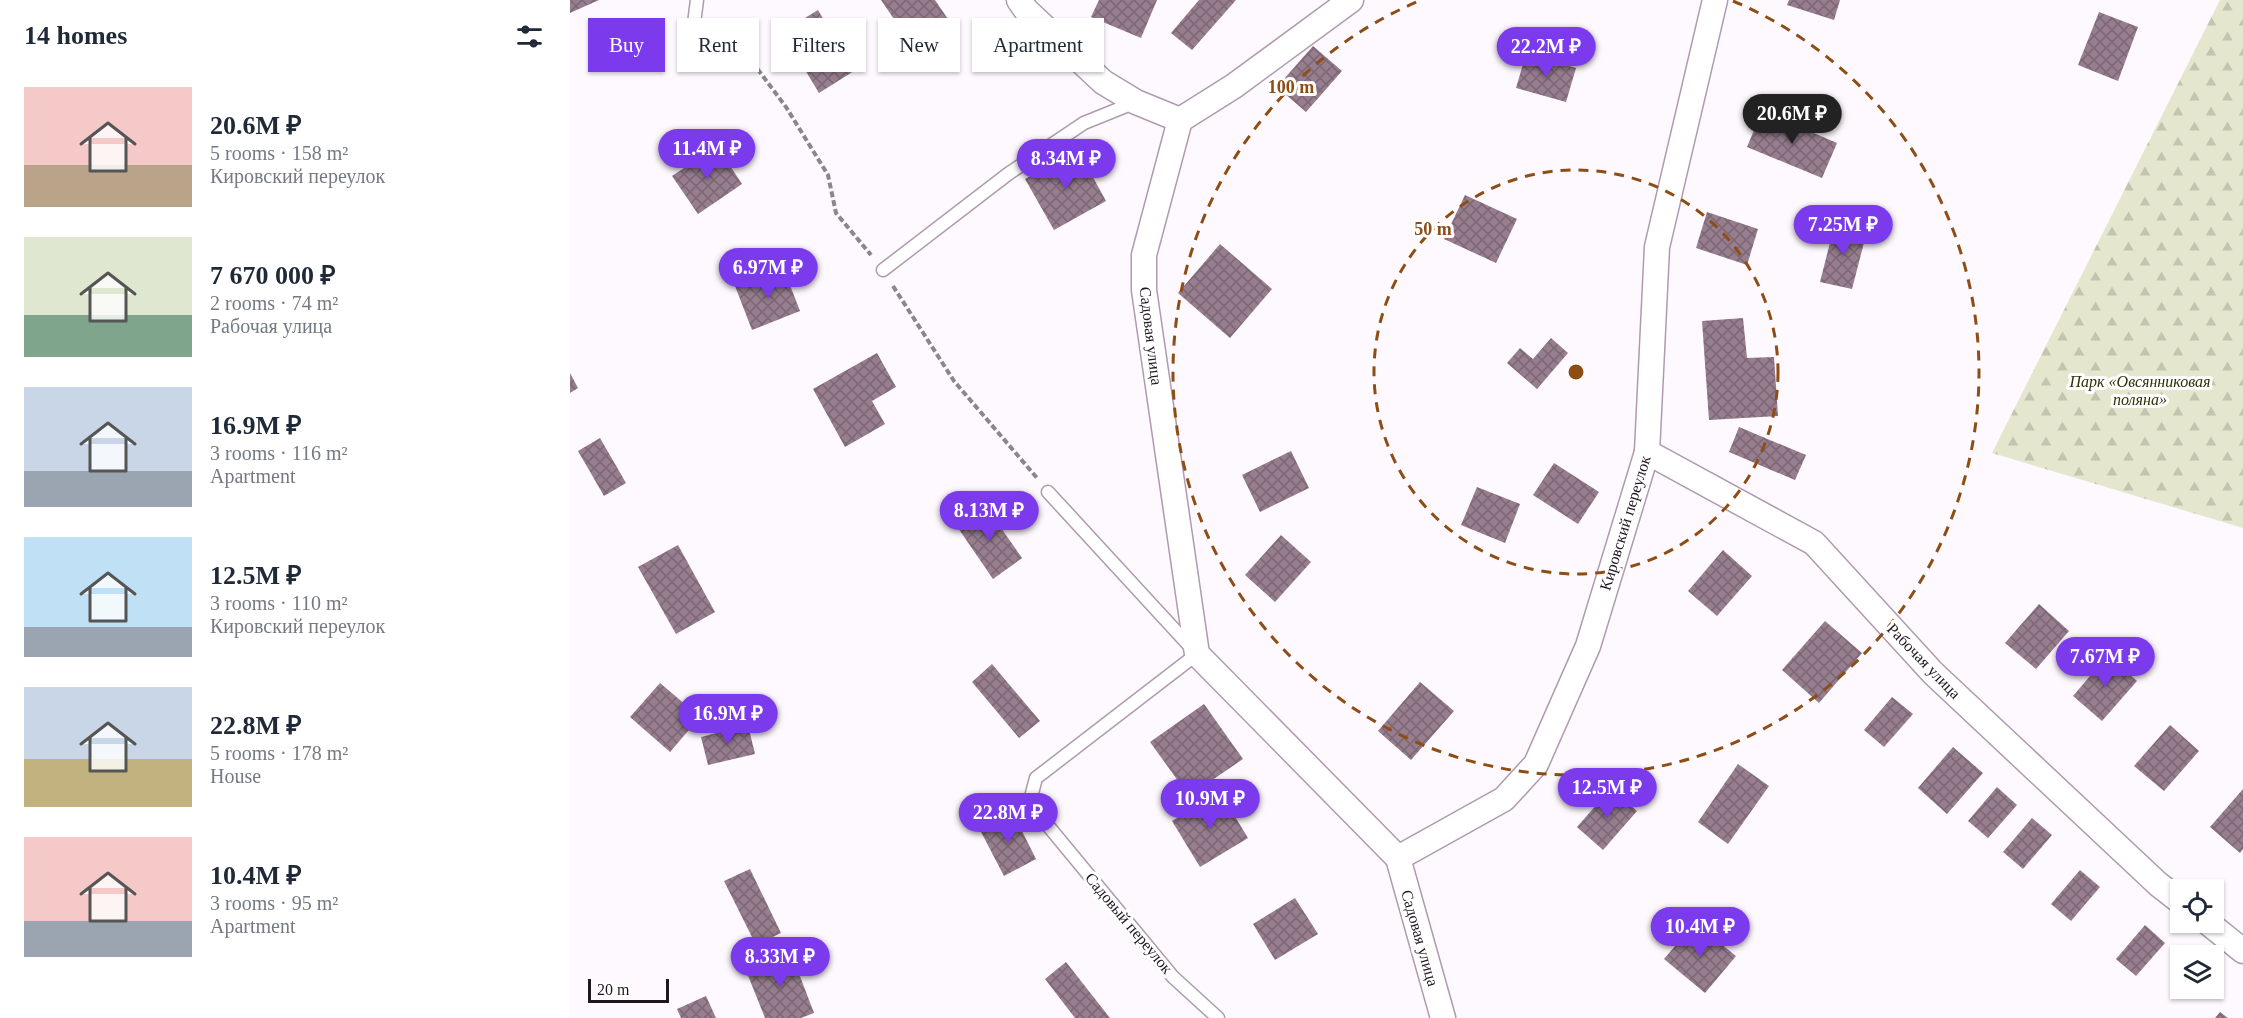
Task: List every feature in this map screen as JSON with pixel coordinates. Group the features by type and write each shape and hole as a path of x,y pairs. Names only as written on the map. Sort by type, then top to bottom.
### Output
{"street":[{"path":"1019,0 1026,10 1103,82 1136,102 1180,120 1234,86 1352,0"},
{"name":"Кировский переулок","path":"1398,858 1504,799 1536,764 1588,646 1647,452 1657,247 1714,0"},
{"name":"Садовая улица","path":"1180,120 1144,255 1144,290 1197,654"},
{"name":"Рабочая улица","path":"1647,452 1814,543 1933,673 2170,893"},
{"path":"1197,654 1398,858"},
{"name":"Садовая улица","path":"1398,858 1443,1018"},
{"path":"2221,933 2243,951"}],"lane":[{"path":"883,270 1008,174 1084,123 1136,102"},
{"path":"1048,492 1197,654"},
{"name":"Садовый переулок","path":"1197,654 1036,778 1031,797 1040,816 1173,977 1218,1018"}],"path":[{"path":"696,4 744,51 786,107 828,175 836,213 883,270 954,381 1048,492"}],"green space":[{"name":"Парк «Овсянниковая поляна»","path":"2220,0 2243,0 2243,528 1992,453"}],"building":[{"path":"570,0 599,0 570,13"},
{"path":"881,0 935,0 947,18 893,18"},
{"path":"1099,0 1157,0 1141,38 1104,22 1104,18 1091,17"},
{"path":"1199,0 1236,0 1192,50 1171,33"},
{"path":"1789,0 1840,0 1834,20 1787,5"},
{"path":"818,10 823,18 805,18"},
{"path":"2099,12 2138,27 2118,81 2078,65"},
{"path":"1313,46 1342,71 1306,112 1277,87"},
{"path":"1526,54 1576,68 1566,102 1516,88"},
{"path":"806,72 852,72 819,93"},
{"path":"1762,111 1837,143 1822,178 1747,147"},
{"path":"717,146 742,184 698,214 672,176"},
{"path":"1078,150 1106,201 1054,230 1025,179"},
{"path":"1465,195 1517,219 1496,263 1444,239"},
{"path":"1707,212 1758,229 1747,265 1696,248"},
{"path":"1835,223 1867,231 1852,289 1820,282"},
{"path":"1220,244 1272,289 1230,338 1178,293"},
{"path":"783,267 800,311 752,330 735,286"},
{"path":"1743,318 1747,358 1774,357 1778,416 1709,420 1702,321"},
{"path":"1551,338 1568,353 1537,389 1507,363 1520,348 1533,359"},
{"path":"877,353 896,387 872,401 885,424 845,447 813,389"},
{"path":"570,373 578,388 570,393"},
{"path":"1739,427 1806,455 1795,480 1729,452"},
{"path":"600,438 626,483 604,496 578,451"},
{"path":"1291,451 1309,488 1260,512 1242,475"},
{"path":"1554,463 1599,492 1578,524 1533,495"},
{"path":"1477,487 1520,504 1505,543 1461,525"},
{"path":"985,505 1022,558 993,579 956,525"},
{"path":"1281,535 1311,562 1275,602 1245,575"},
{"path":"678,545 715,612 676,634 638,567"},
{"path":"1723,550 1752,576 1717,616 1688,591"},
{"path":"2039,604 2069,631 2036,669 2005,643"},
{"path":"1825,621 1862,653 1819,703 1782,670"},
{"path":"2108,655 2137,681 2102,721 2073,696"},
{"path":"992,664 1040,721 1019,738 972,682"},
{"path":"1420,682 1454,711 1411,760 1378,731"},
{"path":"660,683 700,717 670,752 630,717"},
{"path":"1892,697 1913,714 1884,747 1864,730"},
{"path":"1204,704 1243,759 1189,796 1150,742"},
{"path":"748,725 755,754 708,765 701,737"},
{"path":"2170,725 2199,751 2164,791 2134,766"},
{"path":"1953,747 1983,773 1947,814 1918,788"},
{"path":"1738,764 1769,786 1728,844 1698,822"},
{"path":"1997,787 2017,805 1988,838 1968,821"},
{"path":"1611,788 1637,811 1603,850 1577,827"},
{"path":"2243,789 2243,849 2240,853 2210,827"},
{"path":"1220,792 1248,838 1200,867 1172,821"},
{"path":"1013,813 1036,859 1004,876 980,830"},
{"path":"2032,818 2052,835 2023,869 2003,852"},
{"path":"750,869 781,933 756,945 724,881"},
{"path":"2080,870 2100,887 2071,921 2051,904"},
{"path":"1295,898 1318,934 1275,960 1253,924"},
{"path":"1695,923 1736,956 1705,993 1664,959"},
{"path":"2145,925 2165,943 2136,976 2116,959"},
{"path":"790,950 814,1013 801,1018 765,1018 745,968"},
{"path":"1066,962 1110,1018 1075,1018 1045,979"},
{"path":"706,996 716,1018 681,1018 677,1009"},
{"path":"2220,1012 2228,1018 2215,1018"}]}
